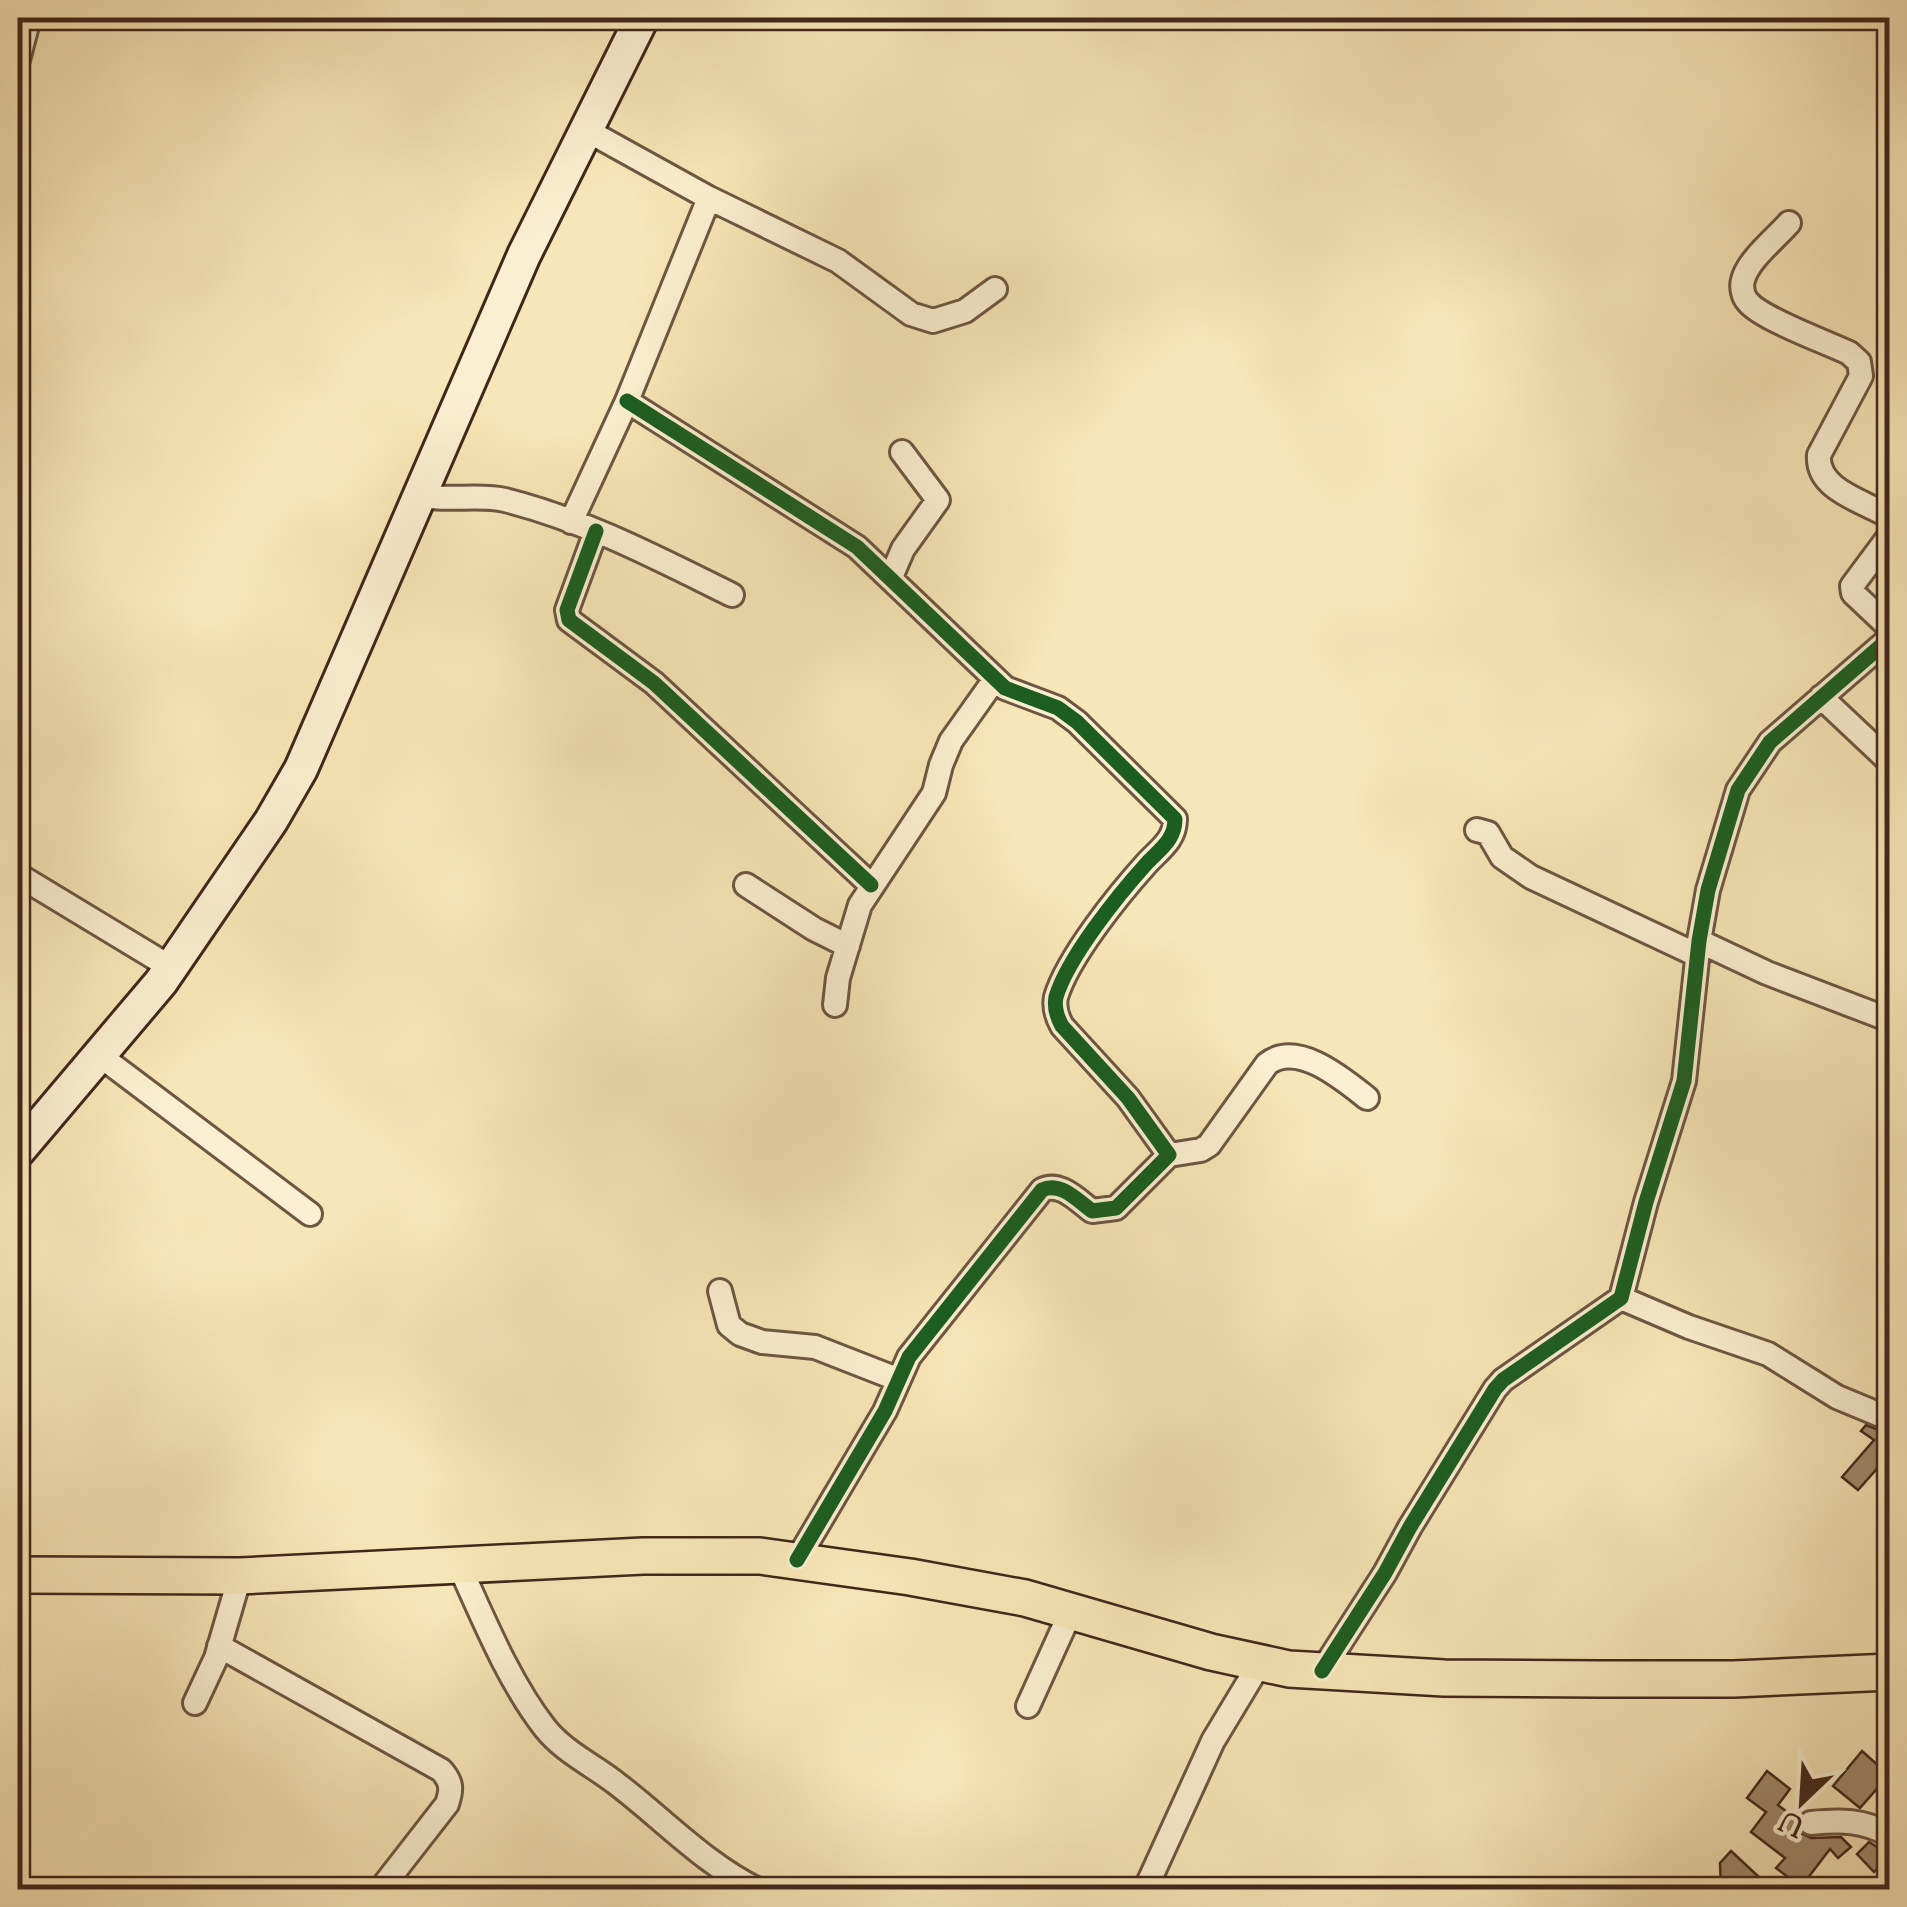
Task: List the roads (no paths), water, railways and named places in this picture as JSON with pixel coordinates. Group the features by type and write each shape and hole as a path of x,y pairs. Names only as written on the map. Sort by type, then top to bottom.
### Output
{"main road":[{"path":"18,1150 170,968 301,769 524,254 642,18"},
{"path":"18,1575 240,1576 682,1555 798,1560 964,1586 1260,1664 1322,1671 1444,1678 1580,1679 1734,1679 1890,1672"}],"street":[{"path":"18,60 29,18"},
{"path":"588,130 709,198 838,261 912,314 932,320 965,311 995,289"},
{"path":"571,522 627,400 709,198"},
{"path":"1789,223 1748,270 1743,292 1747,302 1761,312 1848,353 1858,362 1861,376 1819,455 1818,468 1832,485 1890,517"},
{"path":"627,400 857,547 995,680 1005,688 1058,708 1077,722 1175,819 1175,831 1084,944 1056,998 1056,1015 1062,1026 1128,1098 1169,1155"},
{"path":"891,577 904,548 938,500 902,452"},
{"path":"421,496 447,500 502,499 596,531 732,595"},
{"path":"596,531 567,610 570,620 654,682 871,886"},
{"path":"1890,535 1852,586 1853,593 1890,628"},
{"path":"1322,1671 1495,1389 1620,1298 1684,1081 1698,948 1716,854 1738,790 1770,742 1890,638"},
{"path":"835,1004 860,905 934,793 951,741 995,680"},
{"path":"1821,697 1890,762"},
{"path":"1477,830 1488,833 1502,857 1531,878 1698,948 1890,1020"},
{"path":"18,875 170,968"},
{"path":"746,885 814,930 848,946"},
{"path":"99,1054 310,1214"},
{"path":"798,1560 884,1411 909,1357 1042,1190 1059,1187 1092,1211 1116,1208 1169,1155 1210,1145 1267,1064 1277,1056 1290,1055 1340,1076 1367,1098"},
{"path":"720,1292 729,1326 740,1334 762,1342 827,1351 897,1379"},
{"path":"1620,1298 1768,1354 1837,1398 1890,1419"},
{"path":"459,1565 525,1696 556,1740 711,1860 758,1890"},
{"path":"195,1703 219,1646 240,1576"},
{"path":"1028,1706 1070,1611"},
{"path":"219,1646 441,1770 450,1780 452,1790 446,1804 380,1890"},
{"path":"1145,1890 1214,1742 1260,1664"},
{"path":"1811,1822 1854,1821 1871,1824 1890,1835"}]}
